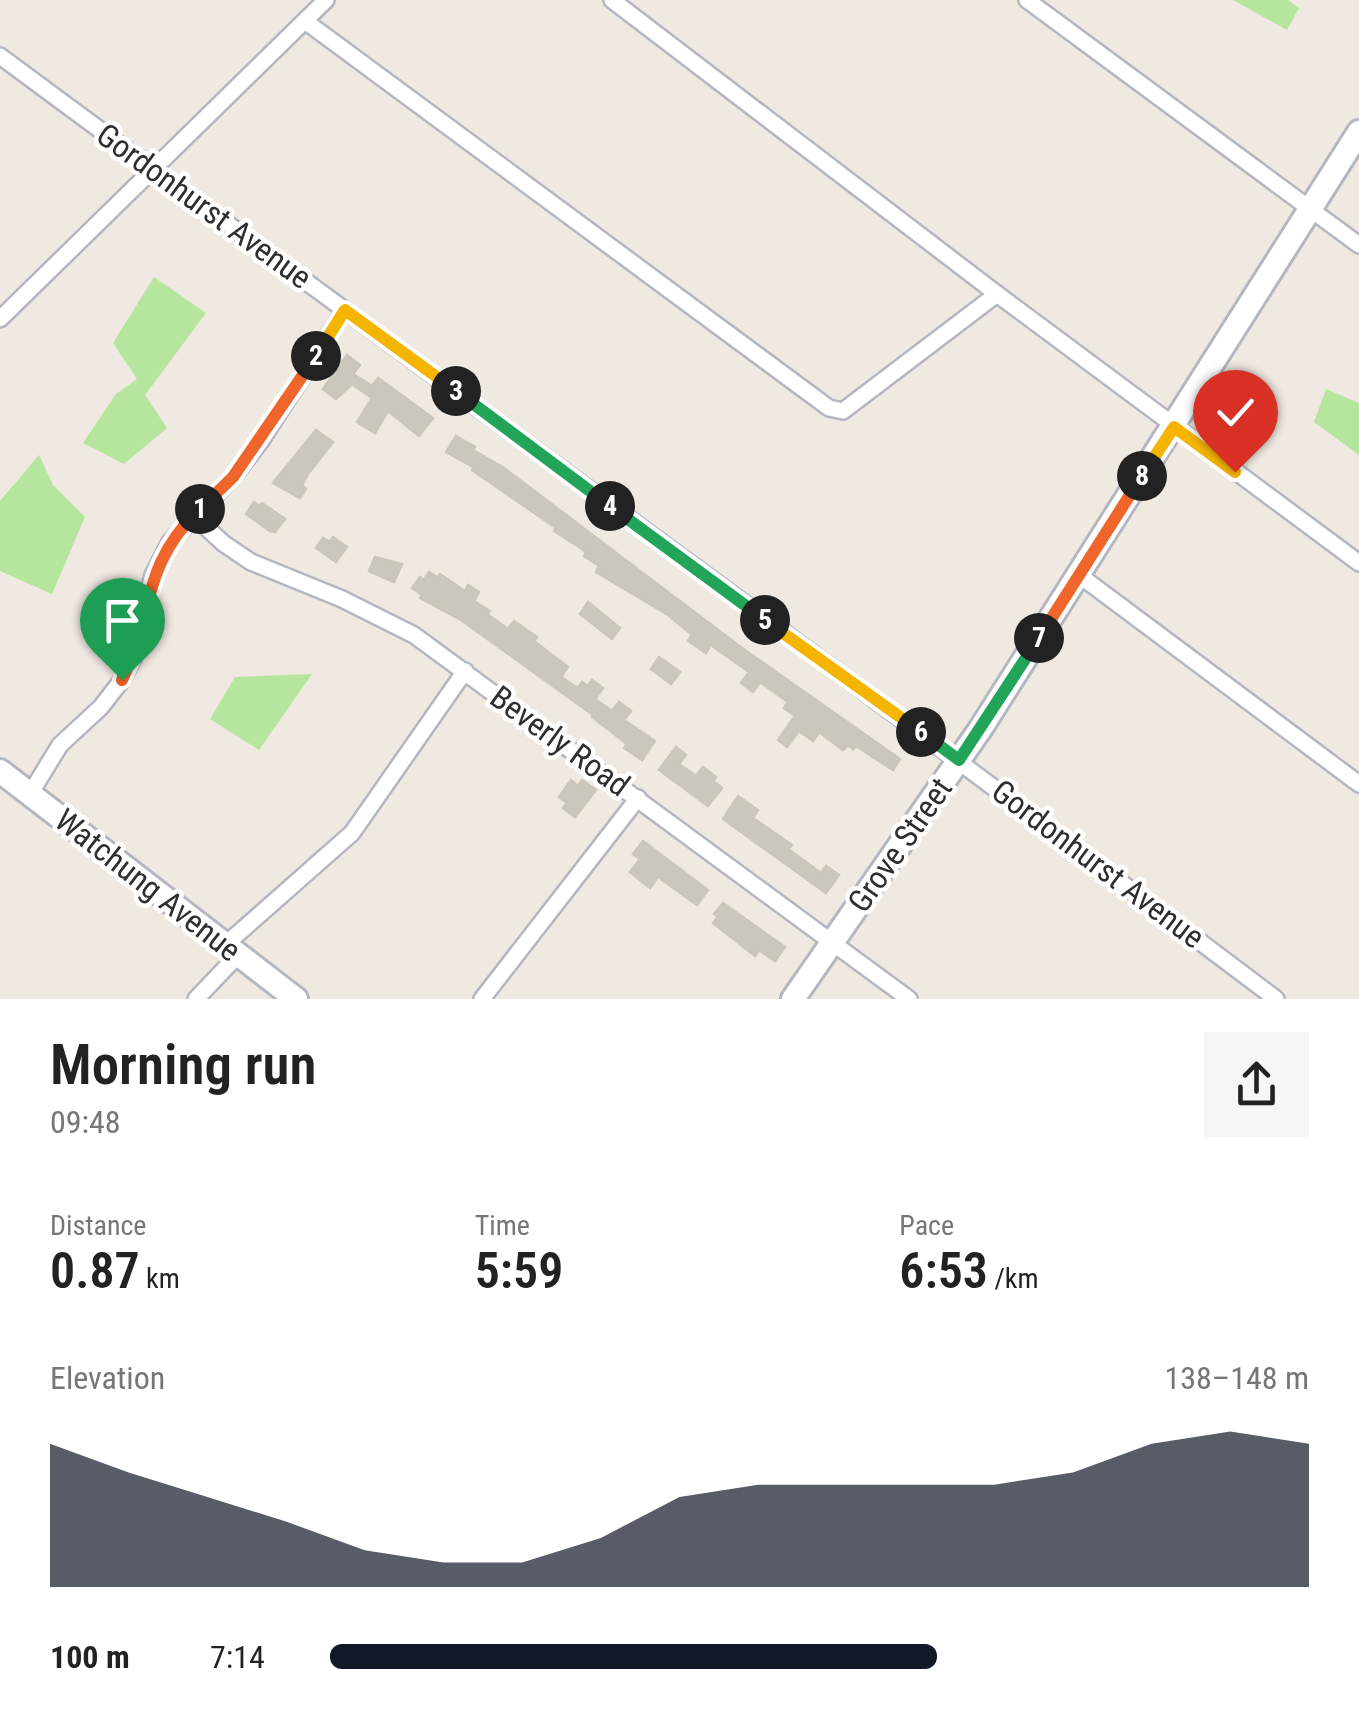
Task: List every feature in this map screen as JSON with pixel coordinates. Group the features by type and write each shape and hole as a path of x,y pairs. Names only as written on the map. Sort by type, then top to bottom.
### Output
{"main road":[{"name":"Grove Street","path":"792,999 959,760 1359,132"},
{"name":"Watchung Avenue","path":"0,771 296,999"}],"street":[{"path":"0,319 326,0"},
{"path":"612,0 997,294 1359,563"},
{"path":"1027,0 1359,245"},
{"path":"305,21 828,408 843,411 997,294"},
{"name":"Gordonhurst Avenue","path":"0,56 959,760 1276,999"},
{"path":"30,794 60,745 101,708 122,680 133,658 153,576 170,542 233,477 260,442 345,310"},
{"name":"Beverly Road","path":"193,516 222,544 251,562 414,634 909,999"},
{"path":"1079,575 1359,784"},
{"path":"196,999 231,950 352,832 465,671"},
{"path":"482,999 638,798"}],"green space":[{"path":"1233,0 1288,0 1299,8 1287,30"},
{"path":"154,277 206,313 145,395 167,428 124,464 83,443 116,394 137,379 113,343"},
{"path":"1326,389 1359,403 1359,455 1314,422"},
{"path":"39,455 53,485 85,517 52,594 0,571 0,501"},
{"path":"312,674 259,750 210,719 235,677"}],"building":[{"path":"347,355 360,365 353,374 372,386 378,378 433,418 419,436 388,411 375,433 357,422 372,398 352,384 336,399 323,389"},
{"path":"316,430 333,442 308,474 300,498 273,483"},
{"path":"456,436 742,648 900,759 893,770 856,746 853,749 848,745 843,750 819,732 813,741 799,731 787,747 778,740 795,716 784,708 788,702 760,682 753,692 741,683 749,672 711,645 706,653 688,641 692,635 668,615 596,572 599,566 584,556 586,552 554,531 556,528 472,470 473,467 446,452"},
{"path":"254,502 285,519 275,532 246,514"},
{"path":"333,537 347,547 336,562 316,548 323,538 330,542"},
{"path":"375,557 402,564 394,582 369,571"},
{"path":"429,572 437,577 440,574 465,591 468,585 479,592 474,601 490,611 487,614 508,629 514,621 568,667 561,677 578,688 582,682 588,686 592,680 603,688 595,699 612,711 619,702 631,711 624,720 655,741 642,760 624,748 627,744 593,715 461,620 420,598 422,595 412,588"},
{"path":"588,602 620,628 612,639 580,614"},
{"path":"659,657 680,672 671,684 651,669"},
{"path":"676,747 686,755 679,764 696,776 703,767 722,788 708,806 659,770"},
{"path":"571,780 578,786 582,780 596,790 575,817 563,808 567,803 559,797"},
{"path":"738,796 758,810 753,818 792,845 788,849 821,873 826,866 839,875 826,893 723,819"},
{"path":"643,841 708,890 697,905 658,877 650,888 630,872 640,859 633,854"},
{"path":"723,903 785,947 775,961 759,950 755,956 713,923 718,917 714,914"}],"route":[{"path":"122,680 133,658 153,576 170,542 233,477 260,442 345,310 959,760 1174,427 1235,472"}]}
